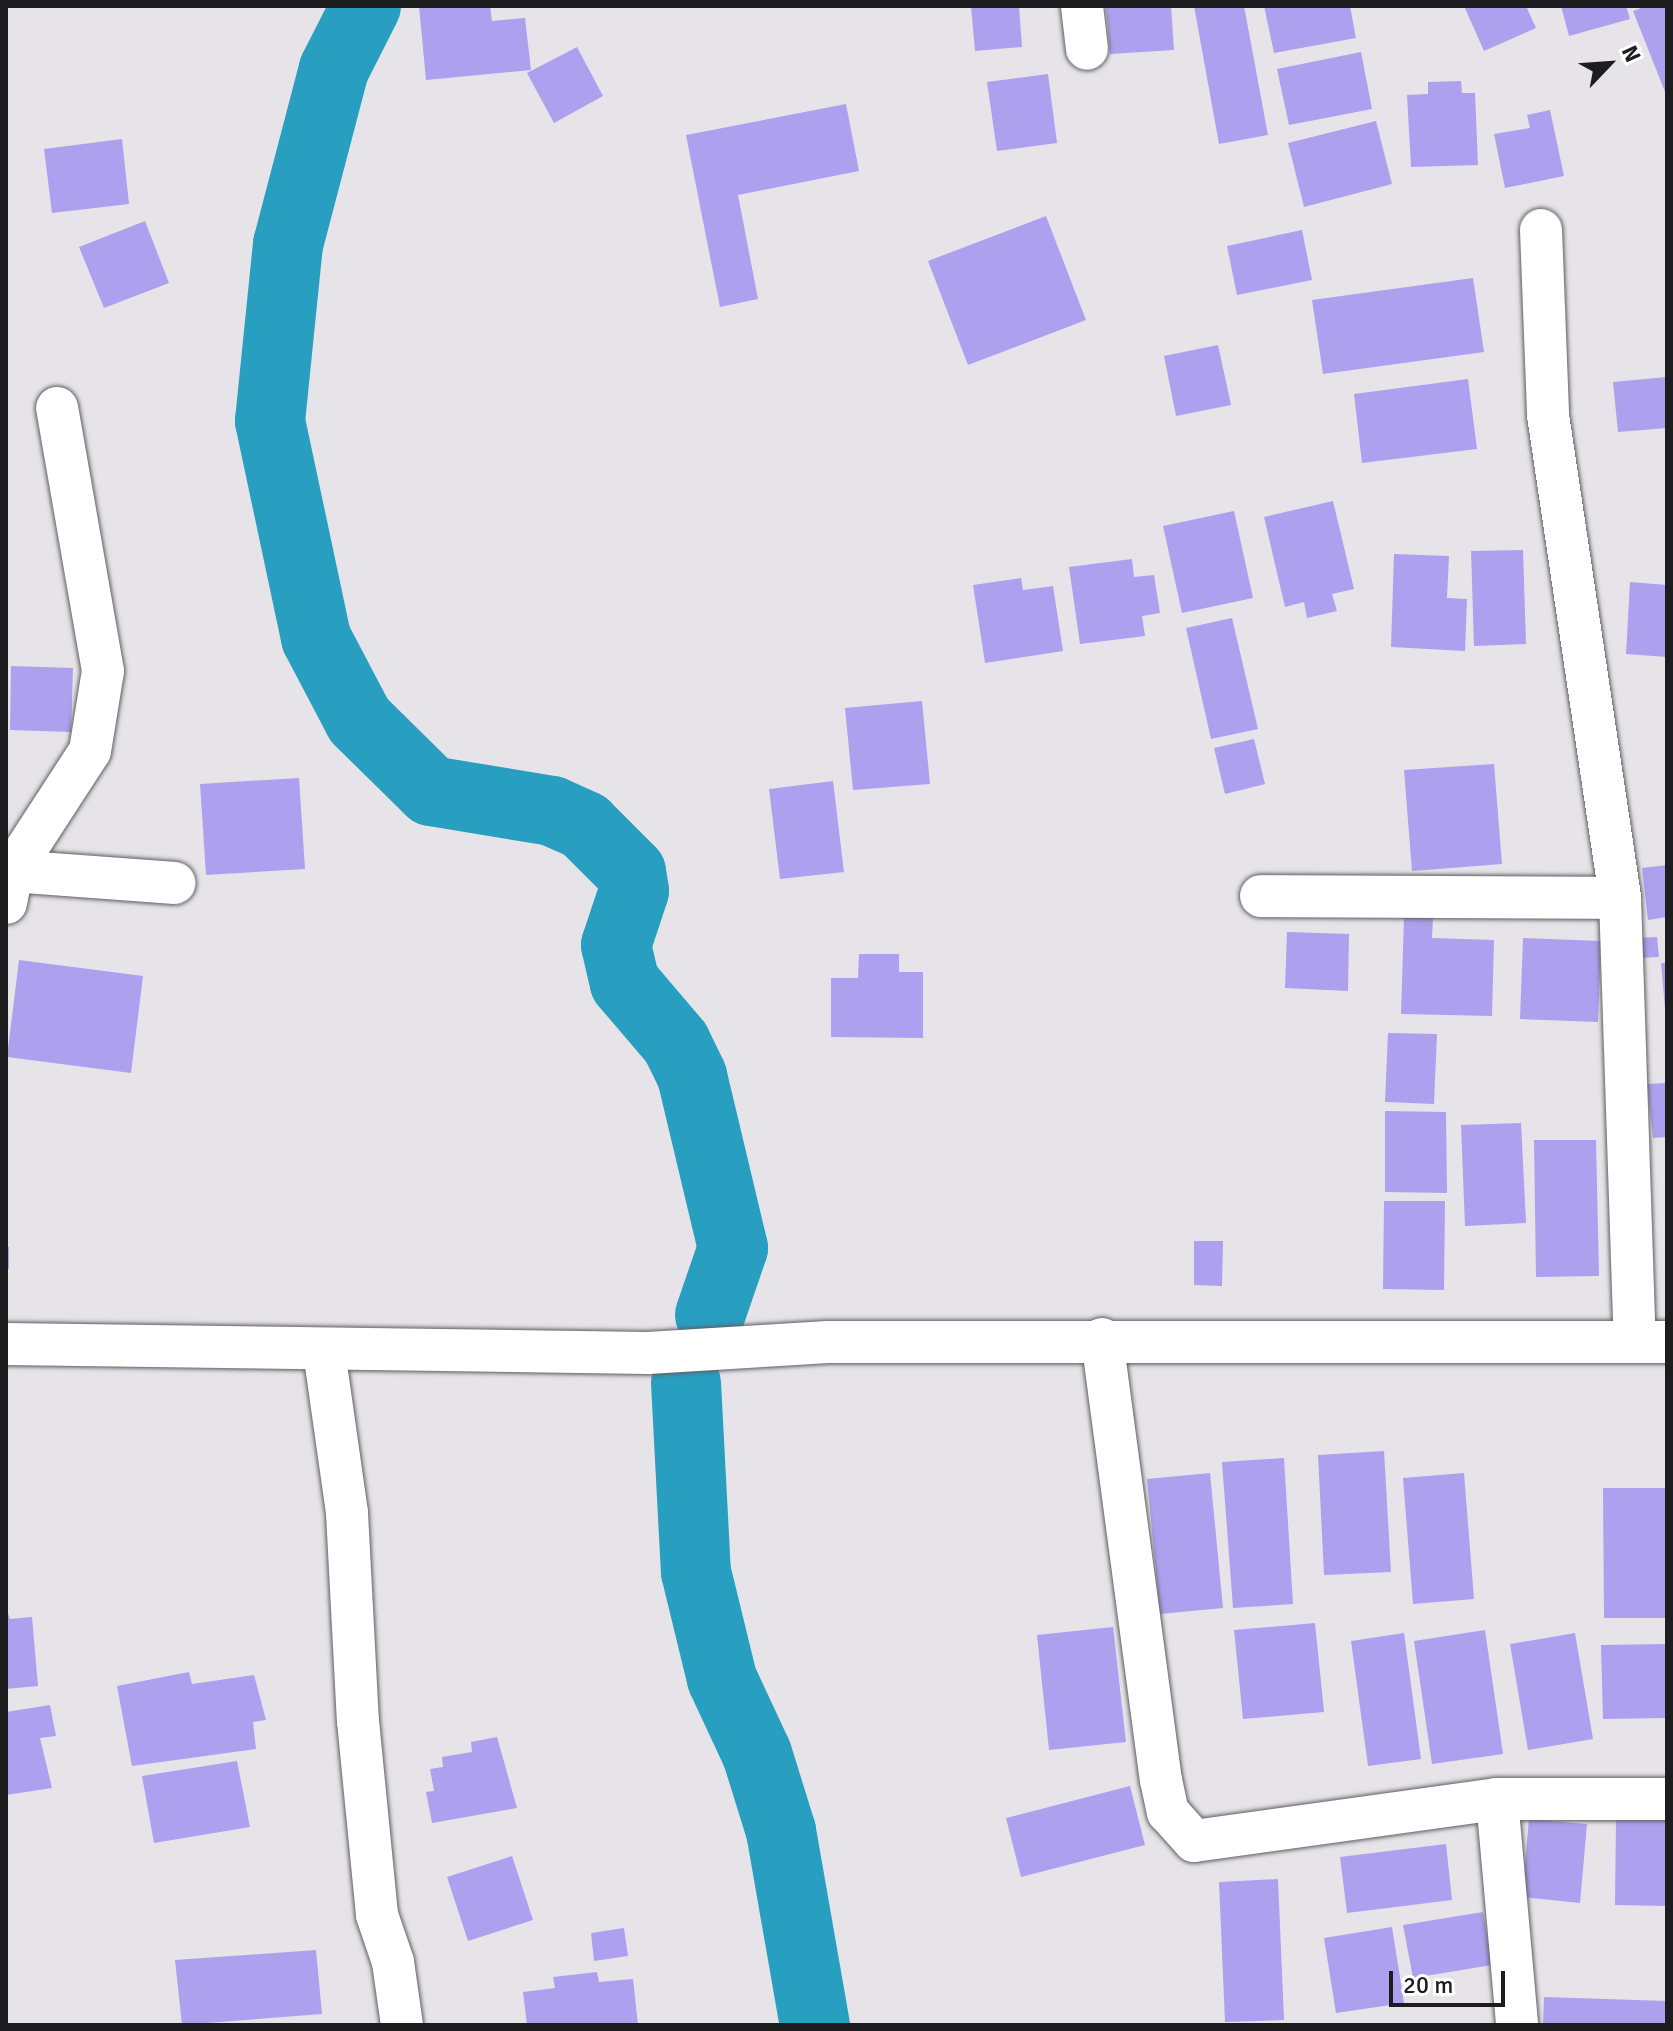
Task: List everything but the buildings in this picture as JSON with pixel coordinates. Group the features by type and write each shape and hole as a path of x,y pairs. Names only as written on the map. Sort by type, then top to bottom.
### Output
{"street":[{"path":"1082,6 1087,49"},
{"path":"6,1344 324,1351 648,1353 828,1342 1102,1339 1651,1341 1620,898 1548,415 1541,230"},
{"path":"9,887 90,751 103,671 57,408"},
{"path":"9,887 175,883"},
{"path":"1261,896 1620,898"},
{"path":"1102,1339 1168,1812 1194,1841 1497,1799 1667,1799"},
{"path":"324,1351 347,1513 358,1721 377,1915 393,1962 402,2025"},
{"path":"1497,1799 1517,2025"}],"waterway":[{"path":"366,6 334,69 288,244 270,421 316,638 359,720 431,791 552,811 585,826 631,872 634,891 616,945 625,983 676,1043 692,1076 733,1248 710,1315"},
{"path":"686,1383 696,1572 722,1679 757,1754 781,1831 815,2025"}]}
